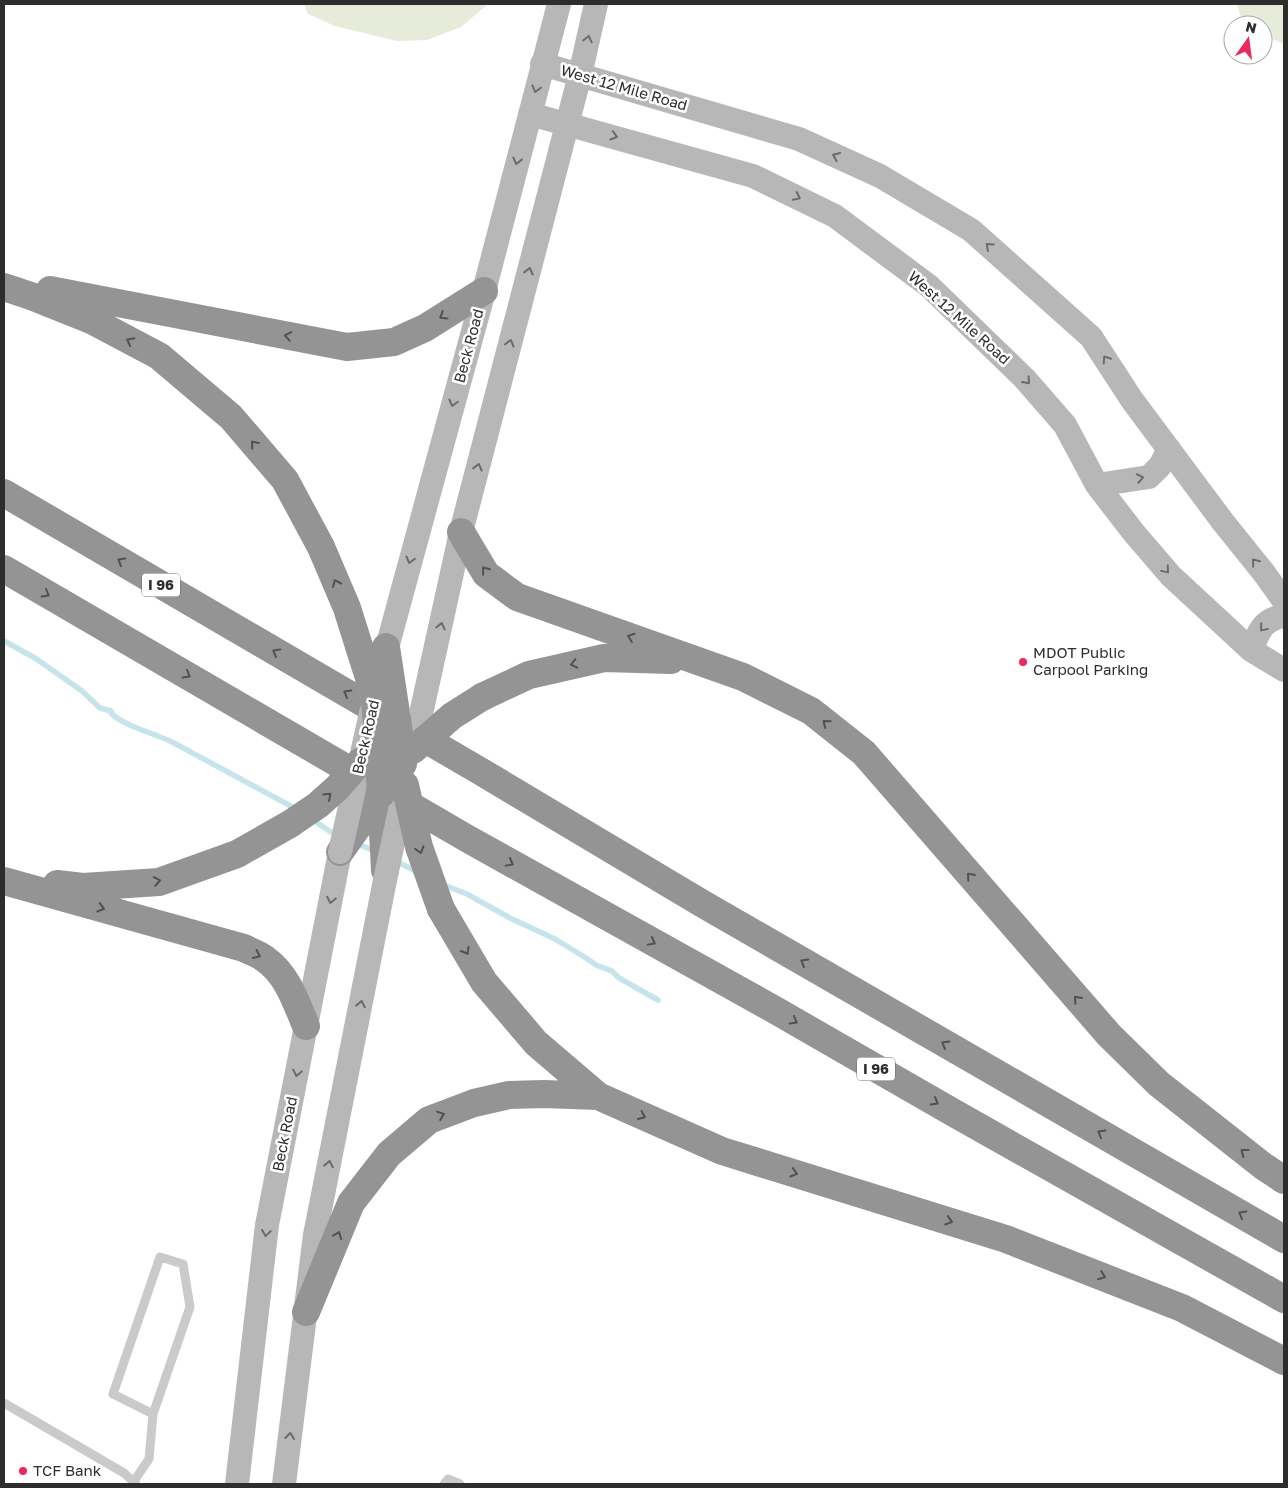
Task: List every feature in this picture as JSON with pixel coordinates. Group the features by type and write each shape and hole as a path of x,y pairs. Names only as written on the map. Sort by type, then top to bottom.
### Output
{"highway":[{"path":"4,282 347,347 394,342 425,328 484,291"},
{"path":"4,287 91,320 159,356 231,417 285,480 321,547 347,608 375,697 378,742 401,773 385,880"},
{"name":"I 96","path":"4,493 480,771 703,904 1284,1239"},
{"path":"461,532 486,574 517,598 743,676 811,711 864,753 1116,1042 1158,1084 1263,1166 1284,1180"},
{"name":"I 96","path":"4,569 468,839 775,1010 1284,1299"},
{"path":"386,647 397,719 401,773 419,847 441,909 484,982 536,1043 598,1096 722,1151 1006,1239 1182,1308 1284,1361"},
{"path":"340,852 401,773 452,716 482,697 530,675 604,658 670,660 743,676"},
{"path":"4,880 84,887 159,882 237,854 290,824 318,805 337,788 397,719 430,673"},
{"path":"4,880 244,948 265,958 278,970 292,991 306,1026"},
{"path":"306,1312 351,1203 389,1154 429,1120 474,1103 509,1095 598,1096"}],"main road":[{"name":"Beck Road","path":"237,1484 267,1224 340,852 386,647 484,291 559,4"},
{"path":"401,773 430,673 461,532 580,75 596,4"},
{"name":"West 12 Mile Road","path":"542,64 799,139 880,176 971,230 1091,337 1132,400 1284,601"},
{"name":"West 12 Mile Road","path":"530,114 753,176 836,216 929,286 1024,378 1065,425 1097,485 1171,576 1251,650 1284,670"},
{"path":"1097,485 1149,476 1160,466 1168,448"},
{"path":"1251,650 1261,628 1273,618 1284,616"},
{"path":"284,1484 316,1235 385,880"}],"lane":[{"path":"4,1403 124,1473 135,1482 148,1459 153,1414 190,1307 183,1264 160,1257 113,1394 153,1414"},
{"path":"444,1484 448,1480 460,1484"}],"green space":[{"path":"304,4 488,4 461,27 427,40 397,41 335,26 308,14"},
{"path":"1237,4 1284,4 1284,44 1273,39 1273,15 1240,15"}],"waterway":[{"path":"4,641 35,658 82,691 100,708 111,711 117,718 174,743 298,810"},
{"path":"312,819 338,835"},
{"path":"355,843 377,852"},
{"path":"394,860 417,872"},
{"path":"441,884 467,894 510,918 555,939 596,965 612,971 619,978 658,1000"}],"place":[{"name":"MDOT Public Carpool Parking","path":"1023,662"},
{"name":"TCF Bank","path":"23,1471"}]}
